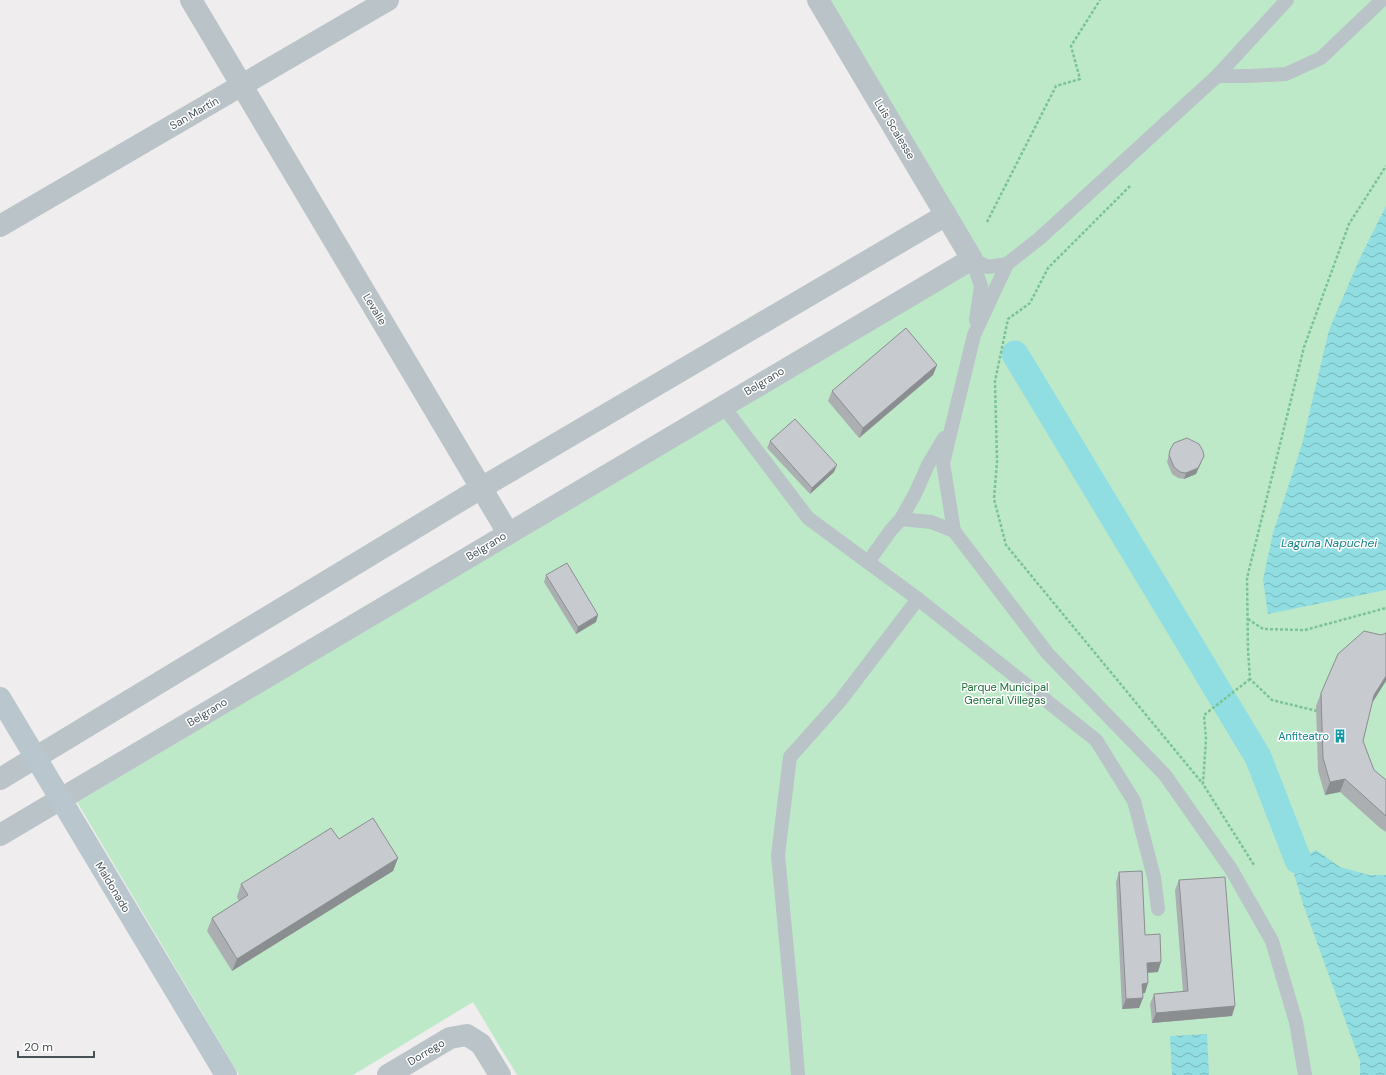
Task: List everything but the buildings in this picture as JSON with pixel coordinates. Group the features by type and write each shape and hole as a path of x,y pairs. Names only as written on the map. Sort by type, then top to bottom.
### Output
{"street":[{"name":"Levalle","path":"191,0 508,533"},
{"name":"San Martín","path":"0,226 388,0"},
{"name":"Luis Scalesse","path":"818,0 972,258"},
{"path":"0,779 482,488 946,215"},
{"name":"Belgrano","path":"0,835 972,258"},
{"name":"Maldonado","path":"0,698 226,1075"},
{"name":"Dorrego","path":"388,1075 450,1038 467,1035 481,1044 500,1075"}],"lane":[{"path":"974,335 1007,264 1040,238 1217,76 1287,0"},
{"path":"1217,76 1286,74 1321,58 1382,0"},
{"path":"972,258 988,267 1007,264"},
{"path":"972,258 980,286 974,335 943,463 954,531 1048,654 1166,775 1231,869 1272,941 1296,1022 1305,1075"},
{"path":"724,406 808,518 918,599 1096,740 1134,801 1154,877 1158,909"},
{"path":"868,562 891,530 901,519 915,494 928,465 952,424"},
{"path":"901,519 931,522 954,531"},
{"path":"798,1075 778,855 790,757 840,701 918,599"}],"path":[{"path":"987,222 1056,86 1080,79 1071,46 1100,0"},
{"path":"1317,711 1272,700 1250,679 1246,578 1304,347 1349,224 1386,166"},
{"path":"1135,180 1048,268 1030,303 1008,319 995,381 997,461 994,499 1006,545 1203,784"},
{"path":"1248,618 1263,630 1306,630 1386,608"},
{"path":"1204,715 1250,679"}],"green space":[{"name":"Parque Municipal General Villegas","path":"830,0 1386,0 1386,1075 517,1075 473,1002 353,1075 239,1075 77,802 984,262"}],"water":[{"name":"Laguna Napuchei","path":"1386,206 1386,590 1268,614 1263,580 1273,533 1302,444 1329,330 1359,260"},
{"path":"1316,850 1340,867 1369,875 1386,875 1386,1075 1360,1075 1360,1061 1303,904 1291,864"},
{"path":"1207,1034 1209,1075 1172,1075 1170,1036"}],"waterway":[{"path":"1015,354 1258,757 1298,860"}],"place":[{"name":"Anfiteatro","path":"1340,736"}]}
